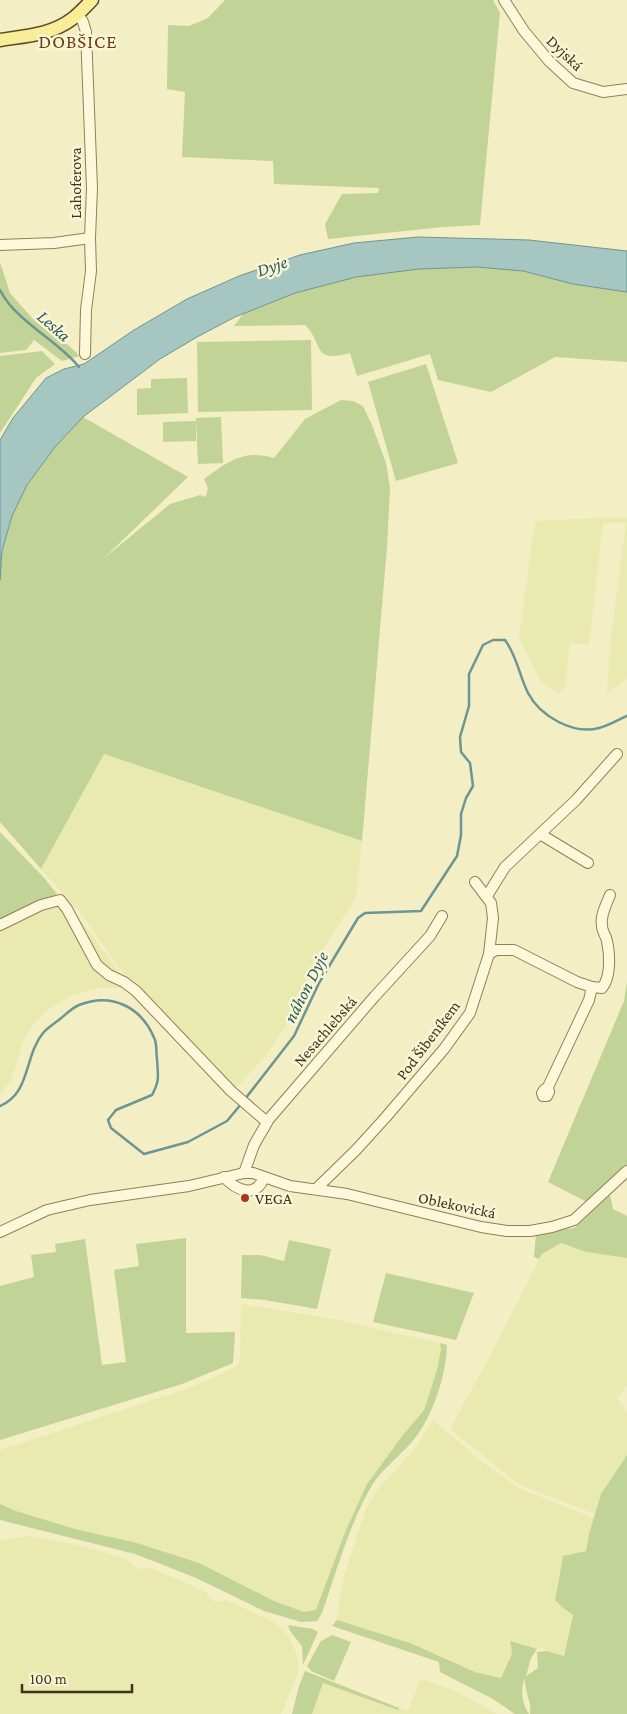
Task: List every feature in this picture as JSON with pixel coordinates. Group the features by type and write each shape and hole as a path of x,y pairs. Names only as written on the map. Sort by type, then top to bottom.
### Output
{"main road":[{"path":"0,40 48,32 66,24 92,0"}],"street":[{"name":"Dyjská","path":"504,0 524,31 549,61 573,83 603,92 627,88"},
{"name":"Lahoferova","path":"78,14 86,32 92,188 91,271 86,310 85,354"},
{"path":"0,245 54,243 90,238"},
{"path":"486,896 505,867 576,800 617,754"},
{"path":"540,834 588,863"},
{"name":"Pod Šibeníkem","path":"316,1189 386,1117 444,1049 470,1013 489,954 493,918 492,903 475,882"},
{"path":"489,954 496,950 514,950 570,979 592,987 602,988 607,982 609,967 602,915 610,895"},
{"path":"0,925 41,905 60,900 67,909 97,965 109,975 124,982 136,991 243,1101 267,1122"},
{"name":"Nesachlebská","path":"244,1173 254,1145 267,1122 286,1098 430,936 442,916"},
{"path":"548,1087 589,1000 592,987"},
{"name":"Oblekovická","path":"0,1232 55,1208 90,1200 189,1186 244,1173 253,1173 290,1186 348,1194 481,1227 508,1231 530,1231 574,1220 627,1171"},
{"path":"224,1178 238,1189 248,1191 255,1190 260,1186 264,1178"}],"green space":[{"path":"225,0 493,0 500,13 480,225 328,239 325,224 342,194 378,193 379,188 274,184 273,161 182,157 185,92 167,89 168,25 189,26 208,18"},
{"path":"0,262 10,293 32,318 80,356 62,361 34,340 26,350 0,353"},
{"path":"477,267 518,270 573,284 627,292 627,362 555,357 491,392 438,380 430,354 357,376 350,353 338,356 324,354 305,325 234,326 243,314 295,293 356,277 419,269"},
{"path":"311,340 312,410 198,412 197,342"},
{"path":"42,351 55,364 36,378 0,433 0,356"},
{"path":"426,364 458,463 396,481 368,382"},
{"path":"187,378 188,413 137,415 137,389 151,388 151,379"},
{"path":"341,400 353,401 363,406 386,463 390,488 387,547 362,841 104,754 41,869 0,822 0,580 2,551 12,516 27,485 55,447 83,417 188,477 103,559 170,504 200,495 206,497 208,488 204,479 221,467 245,456 253,455 274,458 305,419"},
{"path":"221,417 223,463 198,464 196,418"},
{"path":"196,421 196,441 163,442 163,422"},
{"path":"627,518 627,678 607,694 610,645 626,523 603,523 589,645 570,643 565,688 559,694 541,681 519,637 535,521"},
{"path":"104,754 362,841 356,897 322,951 287,1025 263,1059 235,1089 138,990 117,965 83,916 41,869"},
{"path":"0,832 57,894 0,923"},
{"path":"54,901 64,903 79,918 133,991 121,988 98,988 71,996 46,1011 33,1024 24,1039 11,1081 0,1094 0,927"},
{"path":"627,982 627,1165 589,1203 548,1182 624,1001"},
{"path":"610,1195 613,1209 627,1216 627,1258 586,1252 561,1243 542,1254 539,1259 534,1257 536,1233 574,1228"},
{"path":"186,1238 186,1333 235,1332 233,1363 182,1384 0,1440 0,1286 34,1277 31,1255 56,1252 55,1244 85,1239 102,1365 126,1362 114,1270 139,1266 136,1244"},
{"path":"289,1240 331,1249 317,1309 241,1298 242,1255 260,1255 284,1261"},
{"path":"561,1243 586,1252 627,1258 627,1386 617,1398 627,1411 627,1455 601,1494 595,1514 520,1485 450,1429 542,1254"},
{"path":"386,1273 474,1293 456,1340 373,1322"},
{"path":"241,1304 329,1318 440,1343 441,1349 437,1370 424,1411 403,1435 367,1484 316,1610 304,1612 274,1601 199,1563 137,1543 75,1529 16,1511 0,1504 0,1450 187,1389 238,1365 240,1358"},
{"path":"440,1343 447,1345 444,1370 437,1397 419,1433 372,1485 350,1532 322,1613 317,1621 301,1622 264,1611 194,1577 135,1554 0,1520 0,1504 16,1511 75,1529 137,1543 199,1563 274,1601 304,1612 316,1610 346,1530 367,1484 424,1410 437,1370 441,1349"},
{"path":"433,1420 481,1461 521,1489 594,1518 586,1551 563,1556 556,1588 563,1608 573,1615 564,1656 547,1651 539,1646 537,1649 510,1642 512,1654 501,1678 475,1672 410,1643 337,1620 343,1579 366,1509 379,1487 414,1450"},
{"path":"627,1455 627,1714 530,1714 525,1678 522,1696 529,1714 515,1714 493,1699 440,1672 439,1662 332,1626 337,1620 410,1643 475,1672 501,1678 512,1654 510,1641 537,1649 531,1658 526,1676 538,1668 537,1652 547,1651 564,1656 573,1615 555,1600 563,1556 586,1551 601,1494"},
{"path":"30,1536 82,1546 127,1559 138,1569 151,1568 202,1590 216,1602 226,1600 276,1623 289,1637 296,1653 298,1664 298,1673 281,1714 0,1714 0,1540"},
{"path":"288,1625 313,1629 318,1632 303,1665 302,1646 290,1631"},
{"path":"332,1635 351,1642 334,1681 311,1671 307,1666 321,1641"},
{"path":"305,1671 399,1708 398,1710 323,1683 312,1714 292,1714"},
{"path":"421,1679 456,1691 497,1714 312,1714 323,1683 398,1710 399,1708 408,1711"}],"water":[{"name":"Dyje","path":"418,237 529,240 627,251 627,292 573,284 523,271 477,267 419,269 356,277 295,293 235,317 160,359 83,417 55,447 27,485 12,516 2,551 0,580 0,440 13,418 46,378 64,369 84,364 134,330 187,299 239,276 300,255 354,243"}],"waterway":[{"name":"Leska","path":"0,290 16,312 60,348 79,367"},
{"name":"náhon Dyje","path":"245,1099 294,1036 319,983 358,918 365,913 421,911 457,856 461,835 461,814 466,798 473,786 470,763 461,752 460,737 469,706 469,674 483,645 493,640 505,640 533,701 540,709 558,722 579,729 589,729 606,726 627,716"},
{"name":"náhon Dyje","path":"0,1106 10,1100 17,1092 37,1042 45,1031 76,1006 91,1001 103,1000 124,1005 134,1011 149,1028 156,1042 158,1078 152,1095 116,1110 108,1120 111,1128 144,1154 188,1142 227,1121 242,1103"}],"place":[{"name":"VEGA","path":"245,1198"}],"district":[{"name":"DOBŠICE","path":"78,41"}]}
